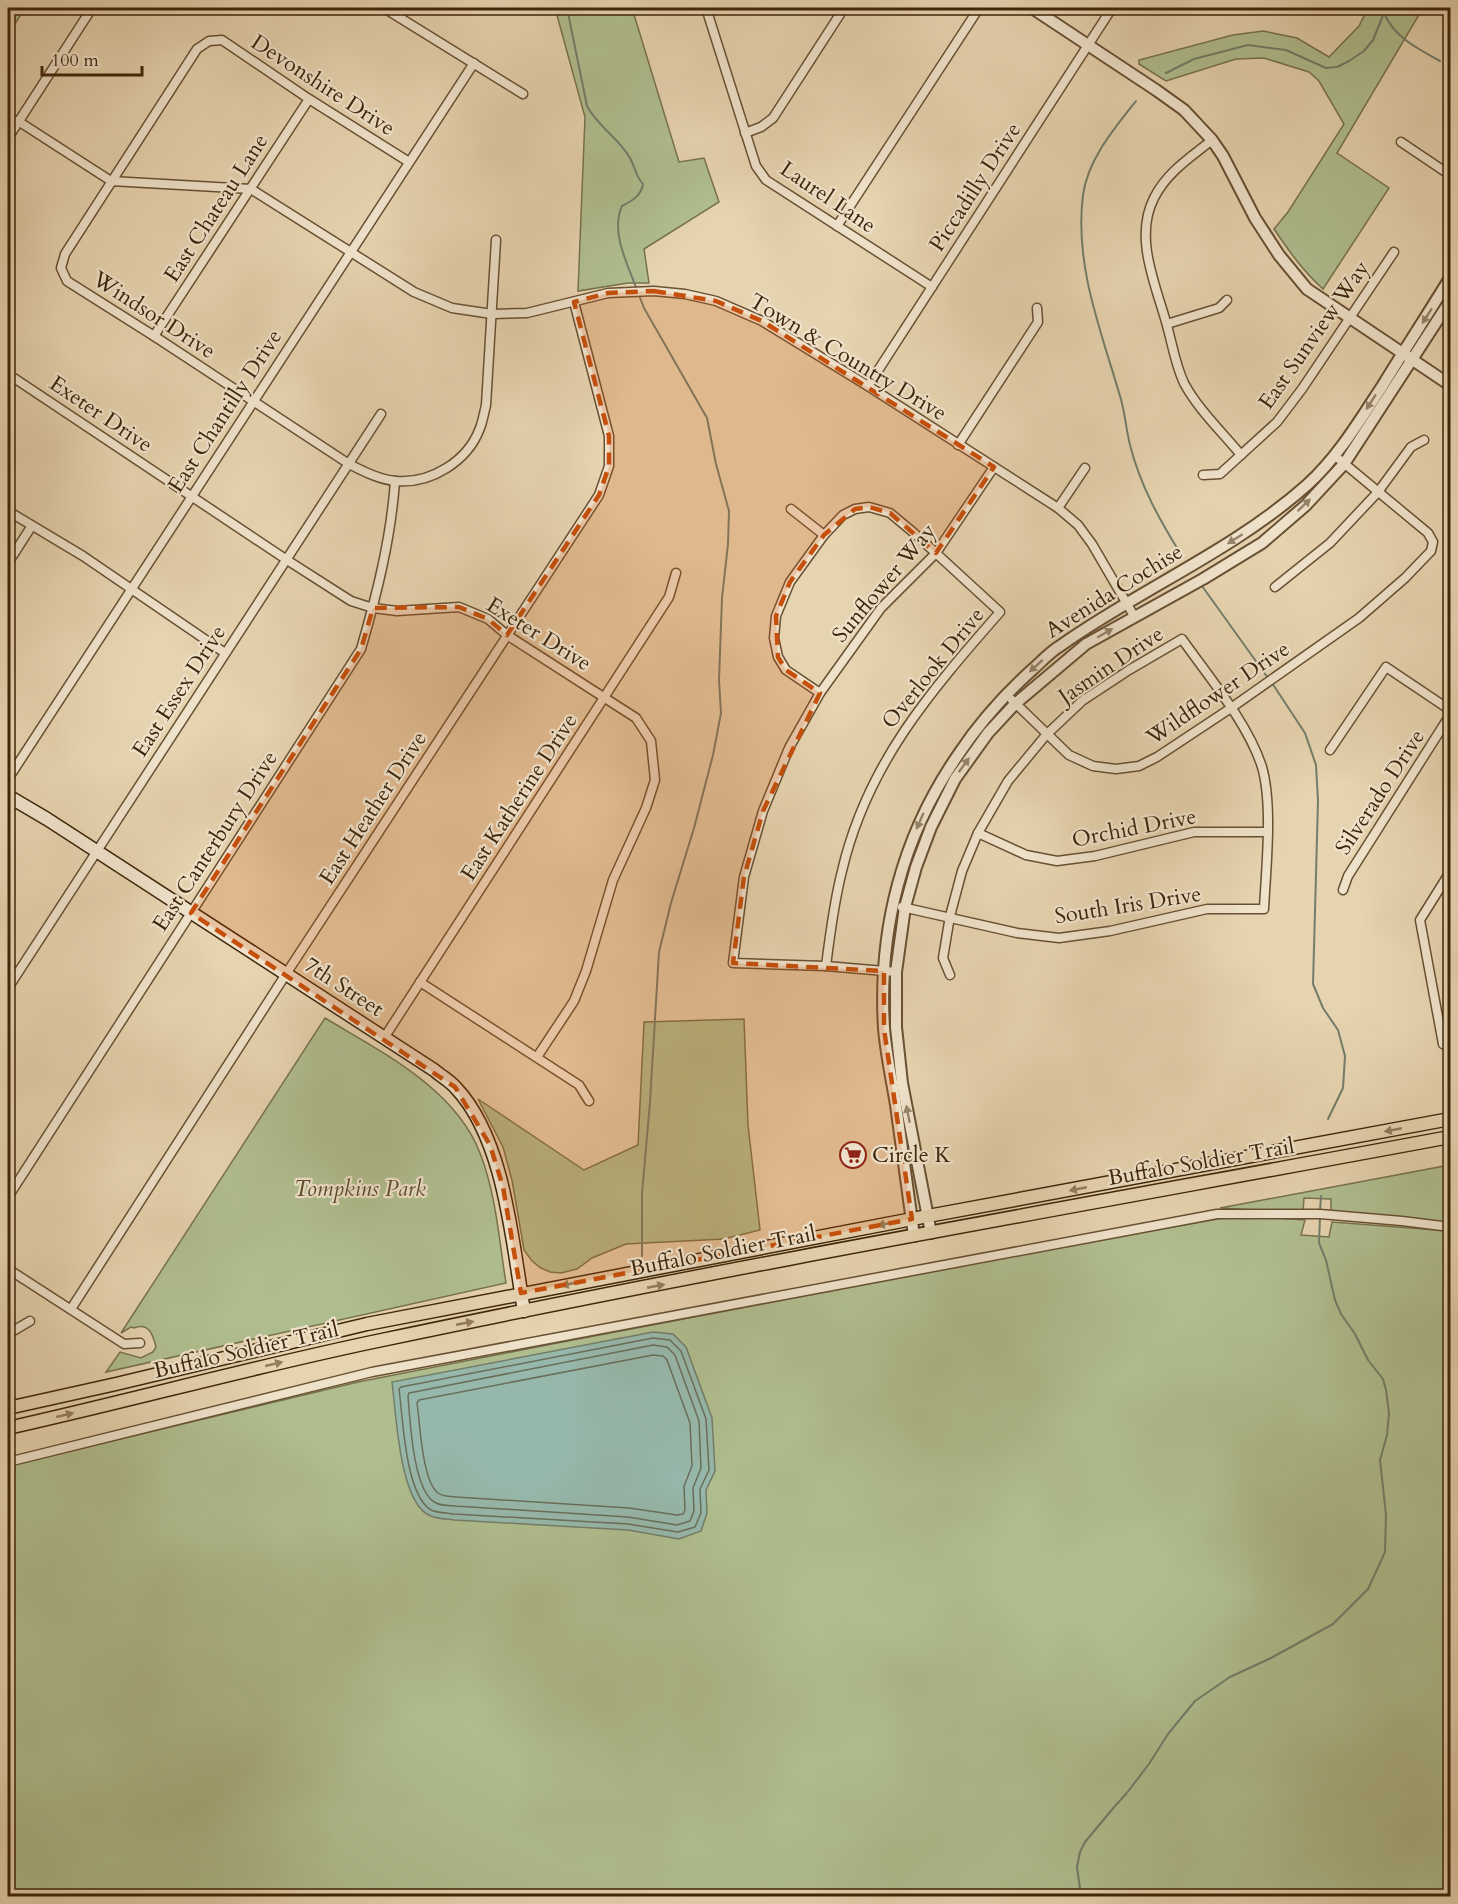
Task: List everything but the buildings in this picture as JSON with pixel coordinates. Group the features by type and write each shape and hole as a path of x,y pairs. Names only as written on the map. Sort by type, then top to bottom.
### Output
{"main road":[{"name":"7th Street","path":"8,796 191,912 434,1070 456,1087 471,1108 490,1145 503,1187 524,1311"},
{"name":"Buffalo Soldier Trail","path":"8,1408 367,1324 521,1293 1450,1119"},
{"name":"Buffalo Soldier Trail","path":"8,1428 232,1373 379,1340 914,1236 1450,1137"}],"street":[{"path":"8,138 92,8"},
{"path":"384,8 523,94"},
{"name":"Laurel Lane","path":"706,8 756,166 766,180 932,287"},
{"path":"745,133 761,127 772,118 844,8"},
{"path":"837,226 979,8"},
{"path":"1032,8 1184,110 1212,140 1232,172 1255,218 1279,255 1307,289 1450,385"},
{"name":"Piccadilly Drive","path":"868,386 1112,8"},
{"name":"Devonshire Drive","path":"111,181 197,49 208,41 222,40 309,99 409,162"},
{"name":"East Chantilly Drive","path":"8,779 474,63"},
{"name":"East Chateau Lane","path":"154,336 309,99"},
{"name":"Town & Country Drive","path":"18,121 111,181 250,189 414,292 452,308 492,314 527,313 609,293 654,291 685,294 716,301 762,321 1058,508 1078,525 1092,544 1134,616"},
{"path":"1212,140 1173,171 1154,198 1146,230 1147,251 1184,382 1195,400 1241,455"},
{"path":"1401,142 1448,173 1450,163"},
{"name":"Windsor Drive","path":"111,181 65,254 61,268 67,281 348,464 372,475 395,481"},
{"path":"395,481 418,481 448,467 457,461 468,448 480,429 486,405 496,240"},
{"name":"East Sunview Way","path":"1203,476 1220,474 1277,422 1302,389 1394,252"},
{"name":"Avenida Cochise","path":"914,1236 884,1029 884,971 892,905 919,820 946,773 977,727 1006,693 1056,648 1125,603 1263,521 1308,484 1334,455 1361,419 1450,278"},
{"path":"1167,324 1219,308 1227,300"},
{"name":"East Heather Drive","path":"71,1309 286,974 599,495 609,466 609,436 574,302"},
{"name":"Avenida Cochise","path":"930,1233 902,1083 896,1027 896,972 905,907 916,867 927,837 955,778 988,734 1015,704 1086,644 1203,579 1262,543 1305,506 1344,464 1450,302"},
{"path":"958,445 1038,322 1037,308"},
{"name":"Exeter Drive","path":"8,374 351,601 373,608 397,611 459,607 488,619 507,635 636,718 651,741 655,780 646,808 613,880 586,970 574,1001 537,1057"},
{"name":"East Essex Drive","path":"8,988 381,414"},
{"path":"1275,587 1330,543 1378,492 1411,447 1424,440"},
{"path":"1334,455 1378,492"},
{"name":"Sunflower Way","path":"826,966 733,963 744,877 763,811 789,748 820,693 881,608 936,553 994,467"},
{"path":"1058,508 1085,468"},
{"name":"East Canterbury Drive","path":"8,1197 361,648 373,608 393,515 395,481"},
{"name":"Wildflower Drive","path":"1006,693 1046,735 1069,755 1093,766 1116,769 1139,766 1157,757 1359,618 1431,551 1433,542 1428,533 1378,492"},
{"path":"820,693 786,670 778,657 774,638 776,616 790,582 824,535 843,515 855,509 869,507 890,513 936,553"},
{"path":"791,509 824,535"},
{"path":"8,512 83,556 225,653"},
{"path":"8,563 31,526"},
{"name":"Overlook Drive","path":"826,966 842,870 856,825 873,784 890,751 912,719 946,674 1000,612 936,553"},
{"name":"East Katherine Drive","path":"384,1038 669,597 676,573"},
{"name":"Jasmin Drive","path":"950,975 943,958 950,916 962,871 978,832 1008,781 1046,735 1082,701 1182,639 1231,708"},
{"path":"1330,750 1386,667 1450,710"},
{"path":"1231,708 1262,767 1267,796 1267,832"},
{"name":"Silverado Drive","path":"1343,890 1348,876 1450,715"},
{"name":"Orchid Drive","path":"978,832 1026,855 1058,861 1095,856 1194,832 1267,832"},
{"name":"South Iris Drive","path":"892,905 950,916 1017,933 1059,938 1110,931 1207,909 1264,909 1267,832"},
{"path":"1443,1044 1420,920 1450,872"},
{"path":"826,966 896,972"},
{"path":"420,982 579,1085 589,1101"},
{"path":"8,1462 372,1372 1217,1214 1320,1214 1450,1227"},
{"path":"8,1269 124,1344 141,1343"},
{"path":"8,1334 30,1321"}],"highlighted area":[{"path":"654,291 716,301 762,321 994,467 936,553 890,513 869,507 855,509 824,535 790,582 776,616 778,657 786,670 820,693 763,811 744,877 733,963 884,971 884,1029 912,1219 521,1293 503,1187 490,1145 455,1087 191,913 361,649 373,608 459,607 488,619 507,635 599,495 609,466 609,436 574,302 608,293"}],"green space":[{"path":"8,8 25,8 8,35"},
{"path":"555,8 593,8 594,11 605,8 632,8 679,162 704,158 719,202 644,249 649,283 628,283 578,291 585,117"},
{"path":"1368,8 1423,8 1337,153 1389,188 1323,289 1303,268 1274,229 1288,212 1344,124 1319,81 1309,72 1264,58 1236,59 1166,81 1139,64 1139,60 1233,35 1263,31 1297,38 1329,57 1359,26"},
{"name":"Tompkins Park","path":"325,1018 414,1074 453,1109 468,1130 480,1153 490,1185 506,1283 106,1372 120,1352 141,1358 153,1352 156,1347 152,1334 147,1328 131,1327 121,1333"},
{"path":"744,1019 748,1125 760,1230 724,1239 626,1244 592,1258 577,1269 561,1273 550,1272 532,1261 524,1250 512,1180 503,1147 478,1099 584,1170 638,1145 644,1022"},
{"path":"1450,1165 1450,1224 1331,1214 1331,1199 1304,1198 1303,1213 1220,1208"},
{"path":"1223,1218 1305,1220 1301,1235 1329,1237 1332,1222 1450,1231 1450,1896 8,1896 8,1466 358,1382"}],"water":[{"path":"653,1332 673,1334 686,1347 712,1418 715,1471 706,1490 707,1513 701,1531 679,1539 628,1530 442,1519 431,1516 420,1508 412,1494 401,1456 392,1382"}],"waterway":[{"path":"567,8 587,106 596,120 620,144 632,161 643,184 638,195 622,206 618,227 625,259 637,290"},
{"path":"1166,73 1194,59 1248,45 1286,50 1326,68 1337,67 1364,51 1373,40 1386,8"},
{"path":"1384,13 1400,36 1440,61"},
{"path":"1136,101 1103,145 1090,169 1083,195 1082,246 1091,297 1122,402 1134,460 1152,502 1182,556"},
{"path":"639,295 644,308 707,418 716,464 729,511 722,598 719,680 721,713 713,755 659,952 642,1194 642,1256"},
{"path":"1202,586 1268,678"},
{"path":"1272,683 1305,733 1316,765 1318,801 1313,984 1323,1008 1338,1030 1345,1056 1343,1088 1328,1119"},
{"path":"1320,1211 1321,1196"},
{"path":"1081,1896 1077,1867 1085,1842 1126,1794 1168,1734 1195,1701 1230,1677 1271,1658 1333,1624 1368,1589 1385,1552 1386,1515 1380,1460 1387,1435 1389,1413 1386,1390 1383,1379 1368,1360 1335,1300 1326,1260 1319,1243 1320,1217"}],"place":[{"name":"Circle K","path":"853,1155"}]}
